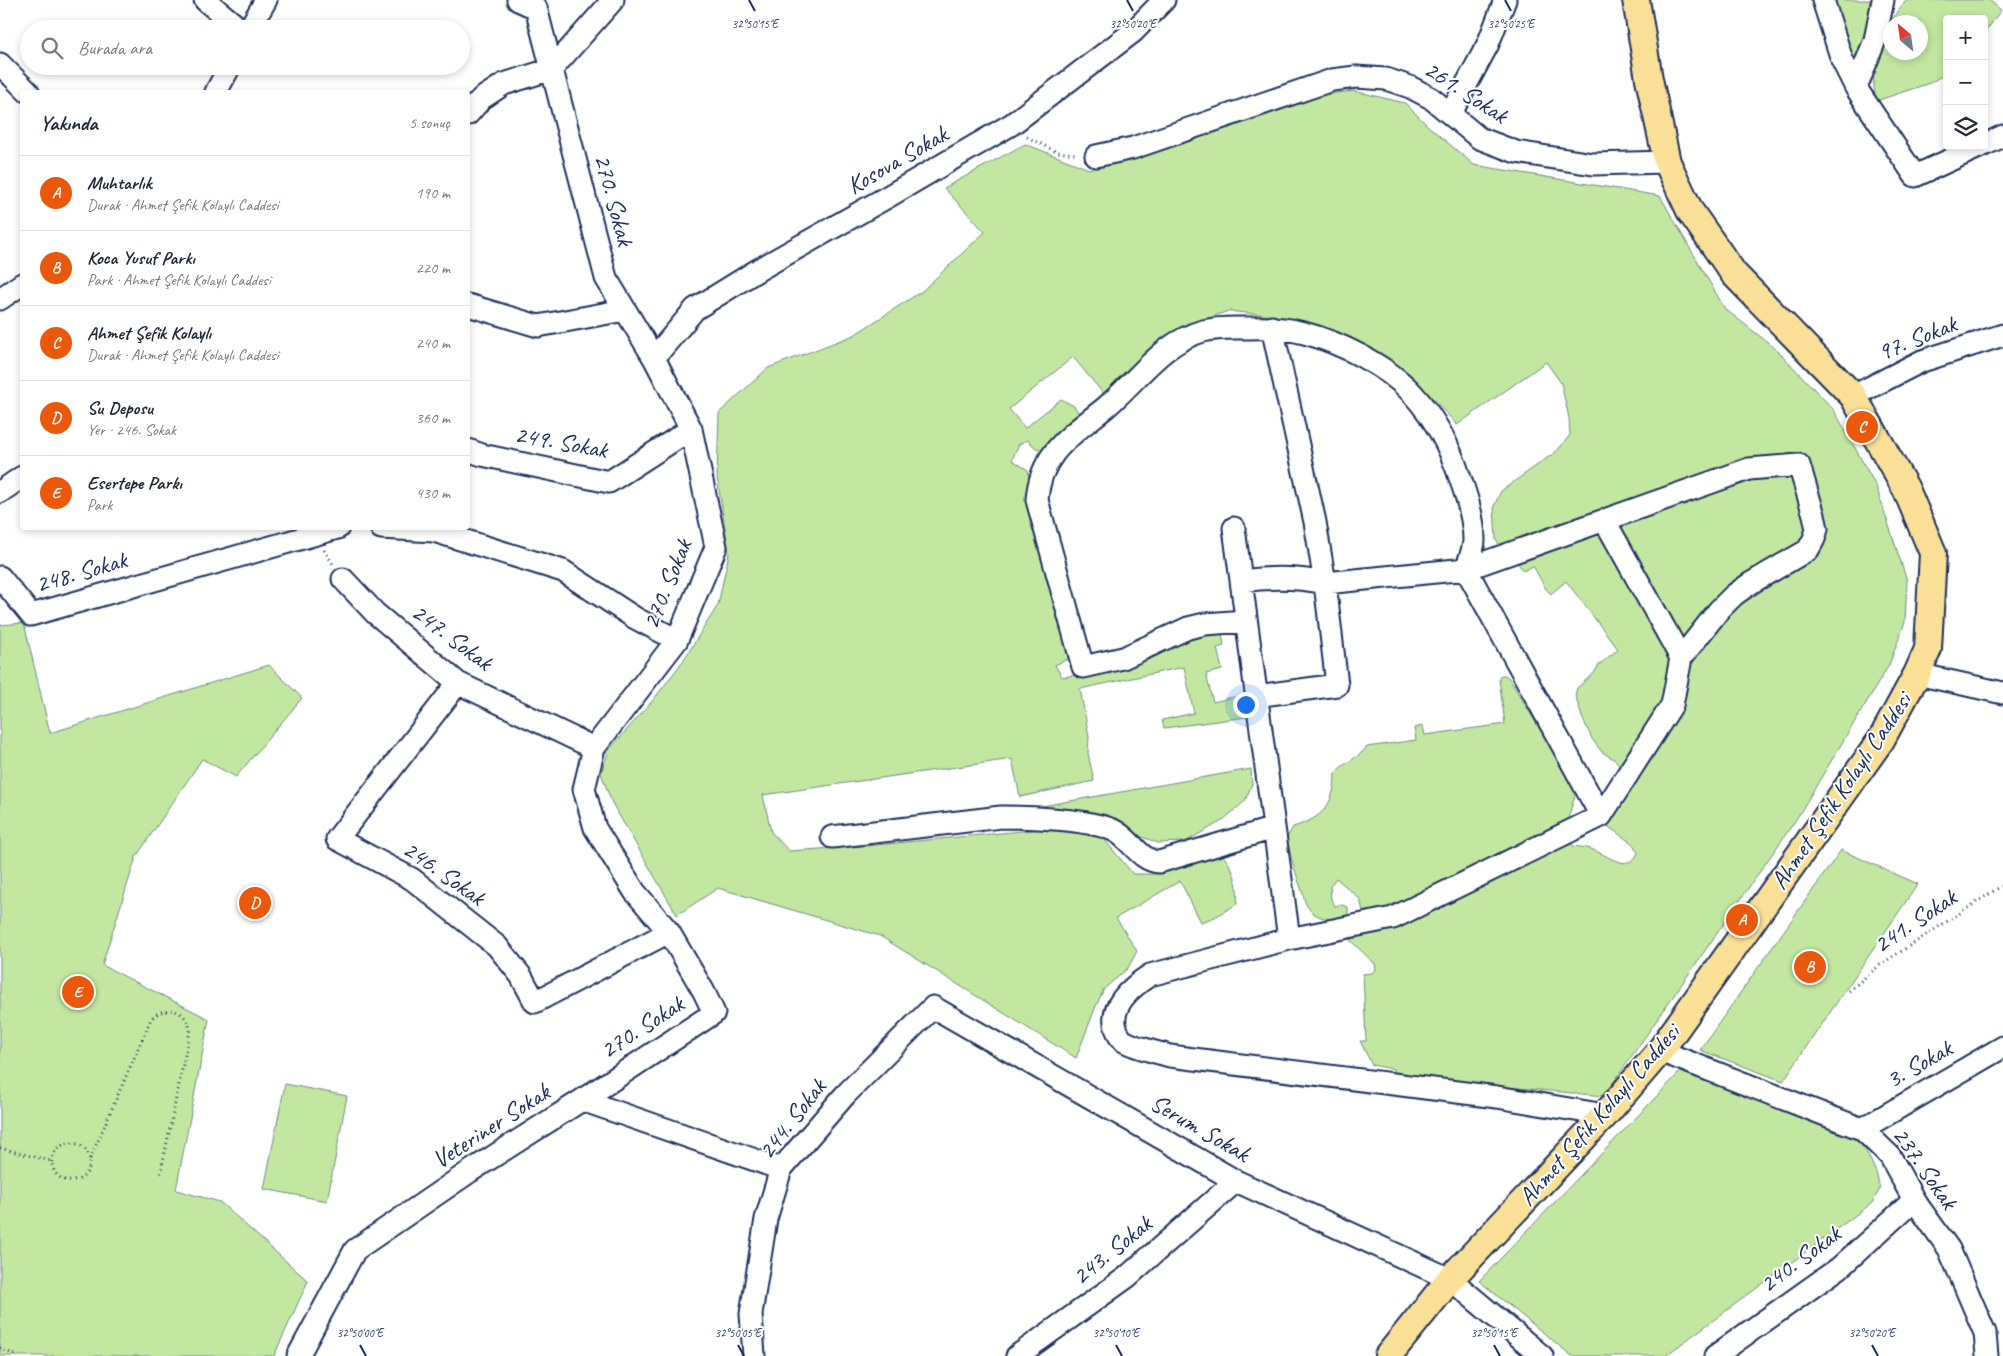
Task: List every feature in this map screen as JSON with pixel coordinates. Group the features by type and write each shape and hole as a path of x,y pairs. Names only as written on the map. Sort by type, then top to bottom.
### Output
{"main road":[{"name":"Ahmet Şefik Kolaylı Caddesi","path":"1388,1356 1450,1279 1605,1115 1660,1051 1881,740 1917,674 1928,649 1933,553 1906,489 1852,396 1734,274 1690,211 1666,162 1649,79 1636,0"}],"street":[{"path":"204,0 229,20"},
{"path":"254,20 266,0"},
{"name":"270. Sokak","path":"518,0 536,8 606,278 654,358 691,429 716,547 677,640 594,748 584,789 595,828 635,892 669,932 714,1013 582,1100"},
{"path":"470,112 481,99 504,84 552,69 613,0"},
{"name":"Kosova Sokak","path":"654,358 695,308 758,270 898,192 1012,124 1133,32 1164,0"},
{"path":"1451,113 1488,44 1505,0"},
{"path":"1823,0 1842,60 1856,88 1915,176 1974,150"},
{"path":"1856,88 1875,40 1884,0"},
{"path":"0,64 26,90"},
{"path":"217,90 225,75"},
{"name":"261. Sokak","path":"1096,156 1133,148 1332,80 1356,77 1386,79 1410,87 1431,98 1479,138 1516,152 1593,164 1666,162"},
{"path":"1988,144 2003,136"},
{"path":"0,299 20,285"},
{"path":"470,306 538,326 625,310"},
{"path":"1256,696 1337,685 1316,522 1272,327"},
{"path":"1245,620 1205,624 1188,628 1123,658 1083,667 1037,500 1038,485 1042,470 1050,456 1173,345 1188,337 1216,329 1272,327 1304,333 1334,343 1364,358 1411,392 1428,413 1453,459 1465,492 1474,542 1466,569 1601,816"},
{"name":"97. Sokak","path":"1852,396 1922,361 2003,335"},
{"name":"249. Sokak","path":"470,451 482,455 609,482 691,429"},
{"path":"1241,581 1290,578 1325,583 1466,569 1749,470 1798,465 1817,529 1808,550 1734,595 1719,610 1681,658 1672,705 1601,816 1393,918 1289,939 1150,976 1136,985 1123,998 1117,1010 1115,1024 1123,1041 1170,1056 1497,1097 1605,1115"},
{"path":"0,492 20,478"},
{"path":"1605,521 1681,658"},
{"path":"1234,528 1289,939"},
{"name":"248. Sokak","path":"0,577 31,615 331,530"},
{"path":"416,530 434,531 563,571 636,618 677,640"},
{"name":"247. Sokak","path":"343,579 375,613 458,683 594,748"},
{"path":"1917,674 2003,693"},
{"name":"246. Sokak","path":"458,683 337,838 412,879 497,946 521,976 535,1002 669,932"},
{"path":"832,838 1001,817 1021,817 1104,826 1122,836 1148,860 1159,862 1274,828"},
{"name":"244. Sokak","path":"754,1356 750,1314 766,1219 781,1169 844,1095 933,1006"},
{"name":"Serum Sokak","path":"933,1006 1236,1181 1450,1279 1542,1356"},
{"name":"3. Sokak","path":"1862,1129 2003,1047"},
{"name":"237. Sokak","path":"1660,1051 1862,1129 1890,1156 1914,1200 1949,1249 1985,1333 1987,1356"},
{"name":"Veteriner Sokak","path":"298,1356 355,1250 469,1172 582,1100 781,1169"},
{"name":"243. Sokak","path":"1017,1356 1127,1277 1236,1181"},
{"name":"240. Sokak","path":"1715,1356 1839,1268 1914,1200"}],"path":[{"path":"1012,124 1030,140 1057,152 1096,156"},
{"path":"313,535 343,579"},
{"name":"241. Sokak","path":"1849,990 1880,965 2003,885"},
{"path":"90,1159 81,1145 70,1143 64,1144 55,1150 51,1161 56,1175 69,1182 83,1177 89,1169 90,1159 152,1019 164,1010 175,1010 184,1016 190,1026 190,1031 160,1176"},
{"path":"0,1148 51,1161"},
{"path":"0,1348 17,1356"}],"green space":[{"path":"1834,0 1870,0 1868,23 1853,65"},
{"path":"1907,0 1989,0 2001,10 1988,28 1988,15 1943,15 1943,75 1930,83 1876,101 1874,90 1875,60 1883,38 1883,60 1928,60 1928,15 1895,15"},
{"path":"1354,91 1405,103 1428,126 1474,165 1660,196 1725,309 1775,348 1834,410 1876,486 1907,581 1905,622 1889,665 1795,821 1604,1096 1392,1076 1393,1069 1372,1065 1360,1041 1366,1041 1363,974 1372,973 1376,969 1375,964 1350,940 1347,933 1364,916 1360,899 1336,878 1330,886 1331,899 1335,906 1342,905 1348,907 1348,914 1338,919 1326,919 1311,911 1305,901 1291,858 1287,838 1293,827 1312,819 1325,808 1333,793 1335,773 1367,747 1416,740 1414,728 1423,726 1425,735 1505,724 1499,679 1501,675 1505,675 1509,678 1576,789 1567,825 1569,838 1573,846 1593,850 1620,862 1630,861 1638,853 1633,844 1606,825 1597,791 1604,790 1613,782 1618,773 1619,765 1615,760 1602,752 1592,739 1575,695 1577,688 1594,673 1599,665 1618,649 1566,581 1551,594 1546,589 1533,566 1523,571 1517,561 1496,540 1494,506 1501,491 1557,451 1570,435 1569,418 1561,383 1546,362 1457,425 1427,392 1383,359 1334,332 1281,317 1228,311 1175,331 1142,360 1107,398 1073,357 1009,409 1025,428 1061,399 1074,406 1081,417 1049,452 1036,448 1027,440 1019,444 1012,460 1028,470 1036,526 1074,656 1055,665 1062,677 1134,665 1199,636 1218,633 1222,634 1224,646 1217,648 1222,670 1206,674 1213,702 1242,695 1247,717 1164,728 1162,720 1194,713 1184,667 1080,689 1089,736 1088,753 1094,781 1020,797 1012,759 763,795 771,832 789,851 865,846 1053,828 1098,832 1133,874 1158,874 1184,861 1220,852 1235,876 1237,904 1215,917 1201,922 1180,881 1116,918 1137,951 1128,968 1104,989 1076,1058 880,936 718,888 677,915 612,803 601,773 609,750 654,699 683,661 718,605 729,553 717,477 719,413 768,368 854,335 922,291 985,232 944,188 1025,144 1089,169 1196,139 1285,99"},
{"path":"24,623 50,733 269,665 302,698 236,777 202,759 136,857 102,965 209,1019 176,1190 220,1202 308,1281 274,1356 0,1356 0,625"},
{"path":"1251,769 1252,784 1245,801 1222,821 1185,842 1158,843 1127,831 1061,818 1036,807"},
{"path":"1841,850 1918,884 1783,1081 1700,1050"},
{"path":"1680,1072 1849,1135 1864,1147 1876,1172 1880,1189 1872,1203 1665,1356 1572,1356 1479,1281"},
{"path":"285,1084 347,1096 327,1201 264,1189"}],"place":[{"name":"Ahmet Şefik Kolaylı","path":"1862,427"},
{"name":"Su Deposu","path":"255,903"},
{"name":"Muhtarlık","path":"1742,920"},
{"name":"Koca Yusuf Parkı","path":"1810,967"},
{"name":"Esertepe Parkı","path":"78,992"}]}
